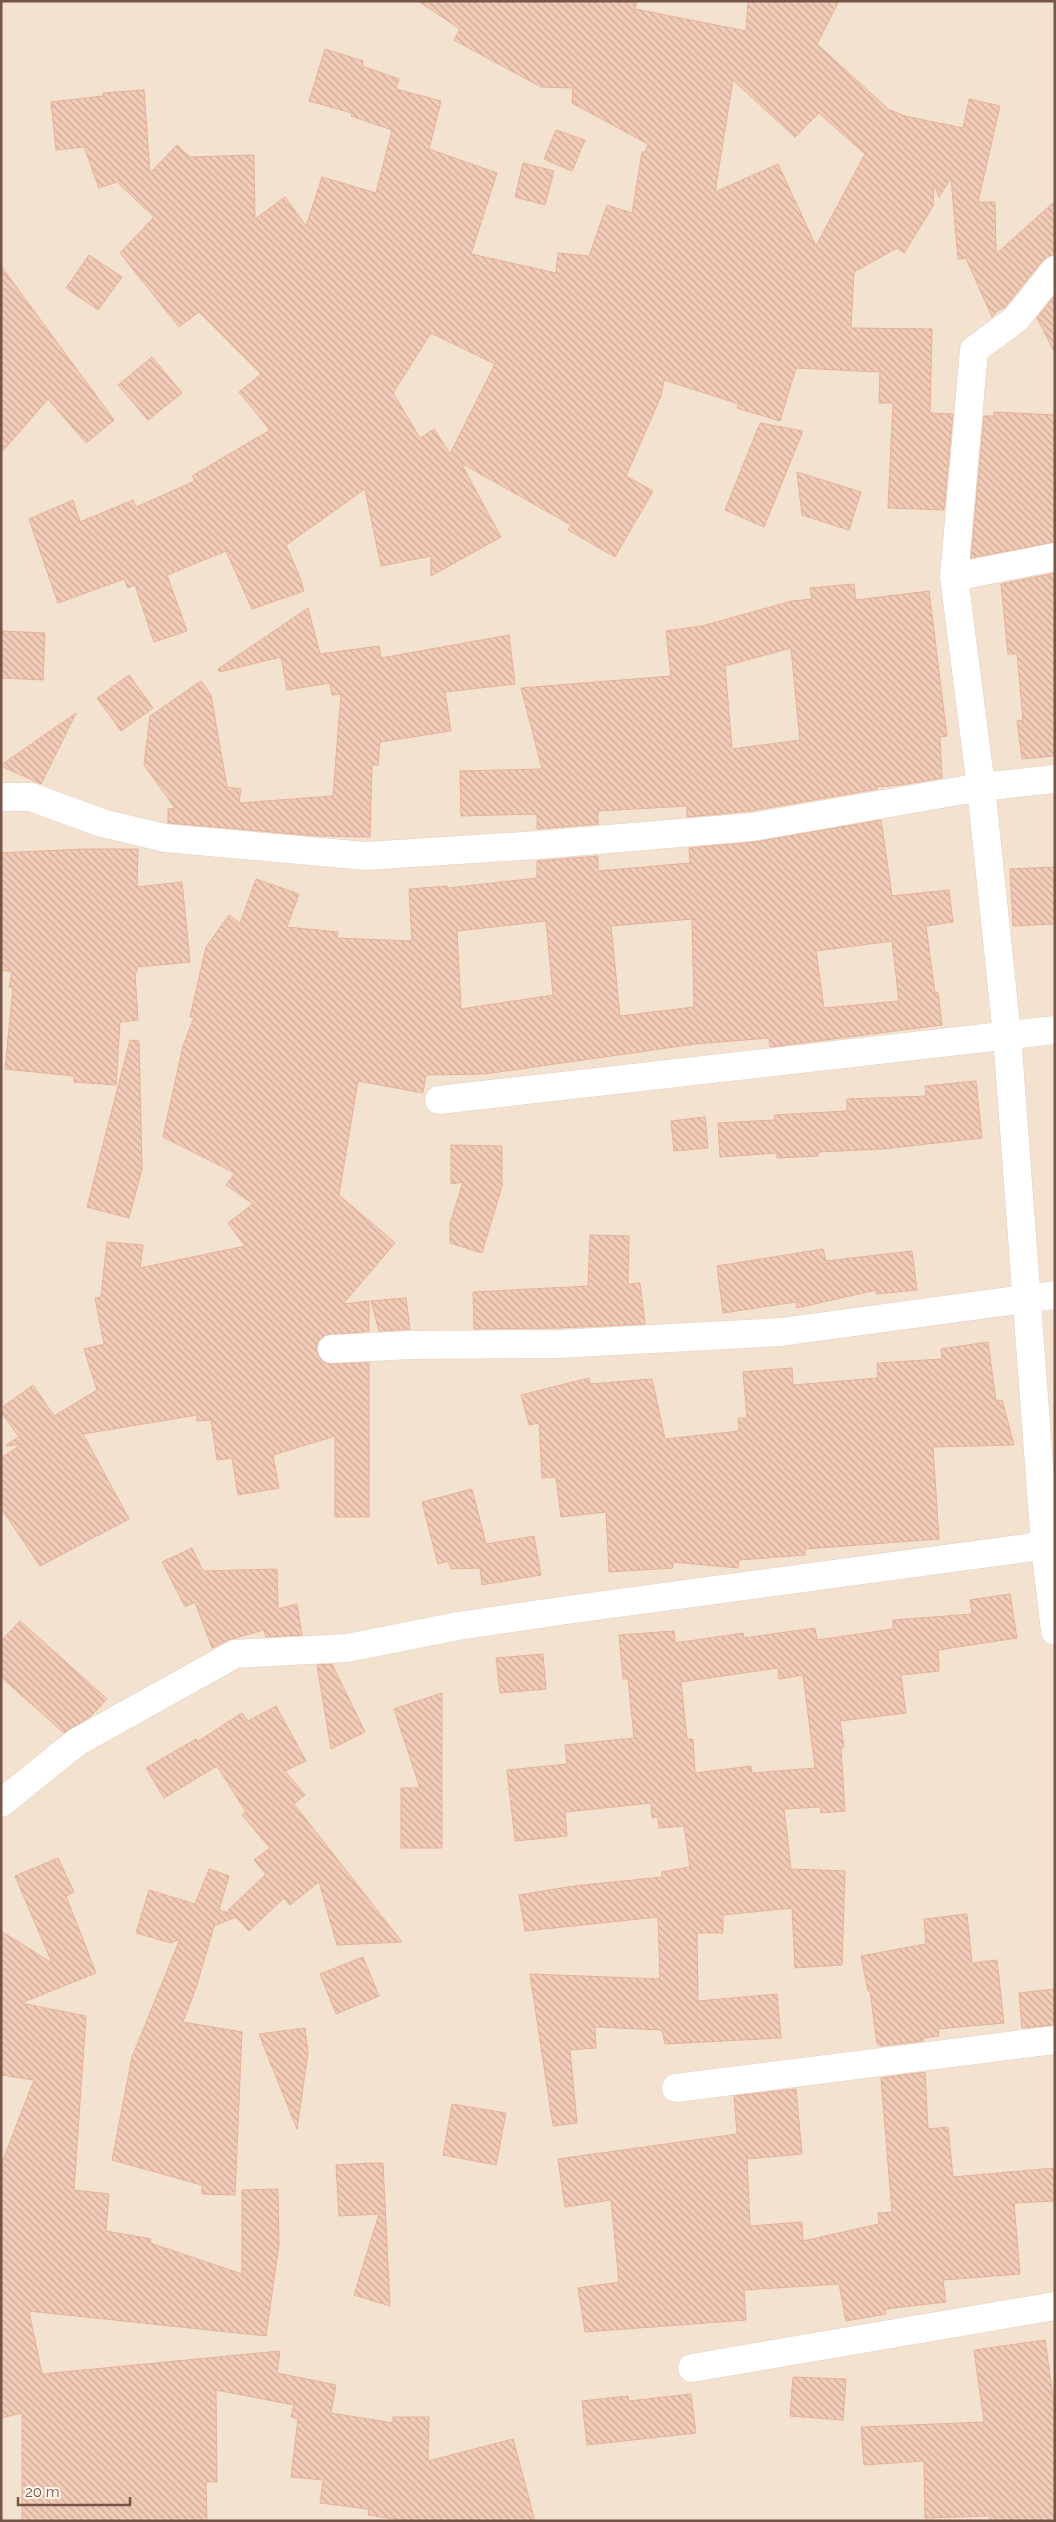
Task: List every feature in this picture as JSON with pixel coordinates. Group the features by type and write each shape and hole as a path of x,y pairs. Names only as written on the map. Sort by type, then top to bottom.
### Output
{"street":[{"path":"1055,270 1016,318 974,350 954,577 980,787 1006,1035 1027,1300 1050,1545 1055,1631"},
{"path":"954,577 1055,557"},
{"path":"1,798 31,798 102,823 165,838 366,856 538,846 752,827 980,787 1055,779"},
{"path":"439,1100 1055,1030"},
{"path":"332,1349 411,1345 559,1344 782,1332 1055,1295"},
{"path":"1,1803 77,1742 235,1654 347,1648 458,1626 1050,1545"},
{"path":"676,2088 1055,2040"},
{"path":"692,2368 1055,2306"}],"shaded area":[{"path":"1,1 1055,1 1055,2521 1,2521"}],"building":[{"path":"418,1 637,1 635,9 746,31 748,1 839,1 817,44 888,109 905,116 963,128 969,99 1000,106 978,202 995,202 996,254 1055,201 1055,255 1043,260 1005,307 997,311 992,317 965,256 964,259 958,259 951,178 939,197 934,184 933,206 904,253 897,248 854,272 851,328 932,329 930,413 953,414 944,510 888,508 893,403 879,403 880,372 796,368 780,421 737,408 739,404 664,380 661,396 626,476 653,491 615,557 568,530 571,525 461,463 501,537 431,576 431,556 381,566 365,489 286,545 304,591 252,609 226,551 167,575 187,631 154,642 135,585 128,588 124,579 58,603 29,519 73,500 80,522 133,500 136,507 195,481 192,476 270,430 239,392 261,374 199,312 179,327 120,253 154,217 117,182 99,188 84,147 56,150 51,102 103,96 103,93 144,90 150,173 177,145 190,157 254,155 255,219 285,197 306,226 322,177 376,193 392,130 351,116 352,113 309,101 325,49 363,61 362,66 399,79 396,89 441,101 429,149 497,173 471,254 556,273 558,253 589,256 607,205 632,213 642,152 645,152 648,144 572,103 573,88 541,87 454,40 460,29","holes":["733,80 795,137 819,113 865,154 816,246 778,164 715,192","431,333 495,364 450,454 434,429 420,438 393,393"]},
{"path":"556,130 585,140 572,171 544,159"},
{"path":"523,163 554,171 545,205 515,197"},
{"path":"89,255 122,277 98,310 66,288"},
{"path":"1,266 114,420 86,443 48,399 1,453"},
{"path":"1055,295 1055,353 1037,318"},
{"path":"152,357 182,393 148,420 118,385"},
{"path":"994,412 1055,415 1055,542 971,558 984,416 994,416"},
{"path":"760,423 803,431 764,527 725,510"},
{"path":"797,472 861,492 849,530 802,515"},
{"path":"1055,573 1055,756 1022,759 1017,721 1023,720 1017,654 1008,654 1001,584"},
{"path":"854,584 856,600 929,591 947,736 940,737 942,778 876,787 877,789 750,811 687,817 687,806 598,811 598,824 537,829 537,814 461,816 460,771 542,769 521,688 671,676 666,631 702,626 792,601 812,599 810,588","holes":["791,648 800,740 732,749 725,666"]},
{"path":"308,608 320,654 379,646 381,658 509,635 515,684 445,692 451,731 380,742 378,765 372,765 370,837 318,836 168,823 168,809 175,808 144,765 150,716 201,681 211,695 227,787 241,789 239,803 333,796 341,694 332,695 330,683 287,690 281,657 220,672 218,669"},
{"path":"1,631 45,633 43,680 1,678"},
{"path":"129,675 153,708 121,731 97,698"},
{"path":"76,713 41,784 1,766 1,765"},
{"path":"881,820 892,896 949,890 953,922 926,926 935,993 938,992 942,1025 770,1047 769,1038 695,1044 485,1074 426,1075 423,1093 358,1081 339,1195 395,1243 343,1304 369,1301 369,1331 324,1336 318,1341 316,1349 319,1357 325,1363 369,1363 369,1517 335,1517 335,1436 273,1455 279,1488 238,1495 232,1458 217,1460 211,1420 197,1421 197,1415 83,1434 129,1519 40,1566 1,1508 1,1458 22,1444 6,1445 19,1437 1,1412 1,1408 33,1385 54,1416 97,1390 84,1349 104,1344 95,1298 101,1297 107,1242 143,1245 140,1268 245,1246 228,1223 253,1204 226,1185 235,1173 163,1137 183,1046 194,1017 190,1017 206,947 229,915 240,923 256,879 299,894 287,927 338,932 337,938 412,941 409,889 447,886 448,888 537,878 537,861 598,856 598,871 690,863 689,848 755,842","holes":["692,919 694,1007 620,1016 611,926","546,921 553,995 461,1009 457,931","892,941 899,1001 824,1008 816,951"]},
{"path":"84,849 138,849 137,887 182,882 190,962 137,967 137,972 135,972 138,1020 120,1022 116,1085 74,1082 74,1076 5,1069 13,988 9,987 12,972 1,970 1,853"},
{"path":"1055,867 1055,924 1013,926 1010,869"},
{"path":"130,1040 139,1041 142,1169 129,1218 87,1207"},
{"path":"976,1081 982,1138 882,1149 818,1152 818,1156 777,1158 777,1153 720,1157 718,1123 775,1120 774,1115 847,1111 847,1099 926,1096 925,1086"},
{"path":"705,1117 708,1148 674,1151 671,1121"},
{"path":"451,1145 502,1146 502,1186 482,1253 450,1243 450,1224 463,1182 451,1184"},
{"path":"590,1235 629,1236 628,1284 640,1283 645,1324 474,1329 473,1292 588,1286"},
{"path":"823,1249 826,1261 912,1251 917,1290 876,1294 876,1290 797,1308 796,1302 723,1313 717,1266"},
{"path":"406,1298 410,1329 379,1331 371,1301"},
{"path":"988,1342 996,1401 1002,1400 1014,1445 933,1447 939,1539 805,1549 805,1555 739,1560 738,1568 673,1562 673,1568 609,1572 606,1512 561,1517 556,1477 542,1478 539,1423 529,1425 521,1395 589,1378 590,1384 652,1379 665,1439 739,1431 738,1418 747,1418 743,1372 792,1368 793,1385 878,1378 877,1363 942,1359 941,1349"},
{"path":"472,1489 486,1544 534,1536 541,1575 482,1585 480,1568 451,1569 448,1561 438,1564 422,1502"},
{"path":"192,1548 203,1571 277,1569 278,1609 297,1604 302,1635 266,1637 264,1630 228,1640 212,1648 195,1602 185,1607 162,1562"},
{"path":"1010,1594 1017,1638 938,1650 939,1671 901,1675 906,1713 840,1721 844,1747 841,1748 845,1811 821,1813 820,1807 784,1809 791,1869 845,1871 842,1965 795,1968 792,1908 723,1915 723,1933 697,1933 698,2001 777,1994 781,2038 665,2044 662,2030 595,2027 596,2048 570,2050 577,2123 553,2126 530,1974 660,1979 658,1917 525,1931 519,1895 574,1886 662,1877 662,1872 690,1867 684,1826 659,1828 658,1817 652,1818 651,1803 565,1812 567,1836 515,1841 507,1770 567,1764 565,1745 634,1738 628,1679 623,1679 619,1635 674,1631 675,1643 743,1633 744,1638 815,1628 817,1640 893,1629 893,1620 972,1614 970,1600","holes":["778,1668 779,1679 803,1675 815,1768 752,1773 751,1766 695,1773 693,1739 687,1739 681,1682"]},
{"path":"20,1621 107,1699 91,1716 64,1733 1,1677 1,1641"},
{"path":"543,1654 546,1689 500,1693 496,1658"},
{"path":"332,1664 365,1732 331,1749 317,1665"},
{"path":"442,1693 442,1848 401,1848 401,1788 420,1788 394,1709"},
{"path":"276,1706 306,1761 285,1771 305,1795 294,1804 402,1942 337,1945 319,1882 290,1905 284,1898 249,1931 236,1917 214,1926 196,1988 183,2022 242,2032 235,2195 202,2194 202,2185 112,2160 132,2057 180,1939 171,1943 136,1933 149,1890 195,1904 209,1869 229,1876 219,1910 233,1914 228,1910 266,1874 254,1860 270,1848 242,1815 246,1812 217,1766 164,1798 146,1768 196,1739 197,1742 242,1713 248,1721"},
{"path":"58,1858 74,1892 66,1896 96,1973 21,2003 86,2016 74,2190 109,2194 106,2231 151,2239 150,2243 242,2274 242,2190 278,2189 279,2245 266,2336 29,2311 42,2374 280,2351 277,2373 336,2385 331,2413 393,2423 393,2417 429,2417 428,2461 513,2439 535,2521 407,2521 368,2515 369,2509 320,2503 323,2480 291,2477 298,2419 291,2417 294,2405 216,2390 217,2482 206,2482 207,2521 22,2521 22,2413 1,2418 1,2165 34,2080 1,2075 1,1931 52,1963 15,1876"},
{"path":"967,1914 972,1963 997,1960 1004,2023 938,2029 939,2036 923,2038 923,2041 880,2046 880,2044 877,2044 870,1991 868,1991 861,1956 926,1944 924,1919"},
{"path":"363,1957 379,1996 336,2014 320,1974"},
{"path":"1055,1989 1055,2025 1022,2028 1019,1993"},
{"path":"305,2028 308,2053 297,2129 259,2034"},
{"path":"925,2072 928,2129 948,2127 953,2177 1055,2168 1055,2201 1014,2203 1020,2274 943,2280 946,2302 885,2309 886,2314 846,2321 839,2284 744,2290 746,2320 585,2332 578,2288 619,2282 611,2200 565,2207 558,2159 737,2134 734,2096 796,2089 802,2154 747,2159 750,2226 802,2222 803,2241 879,2224 878,2213 892,2212 881,2078"},
{"path":"452,2104 506,2113 496,2165 443,2155"},
{"path":"383,2163 390,2306 354,2295 379,2214 339,2216 336,2165"},
{"path":"1045,2340 1055,2411 1055,2521 990,2521 989,2516 925,2518 924,2461 864,2465 861,2427 984,2422 974,2350"},
{"path":"793,2377 846,2379 843,2420 790,2416"},
{"path":"691,2394 696,2433 587,2445 582,2401 628,2396 629,2401"}]}
